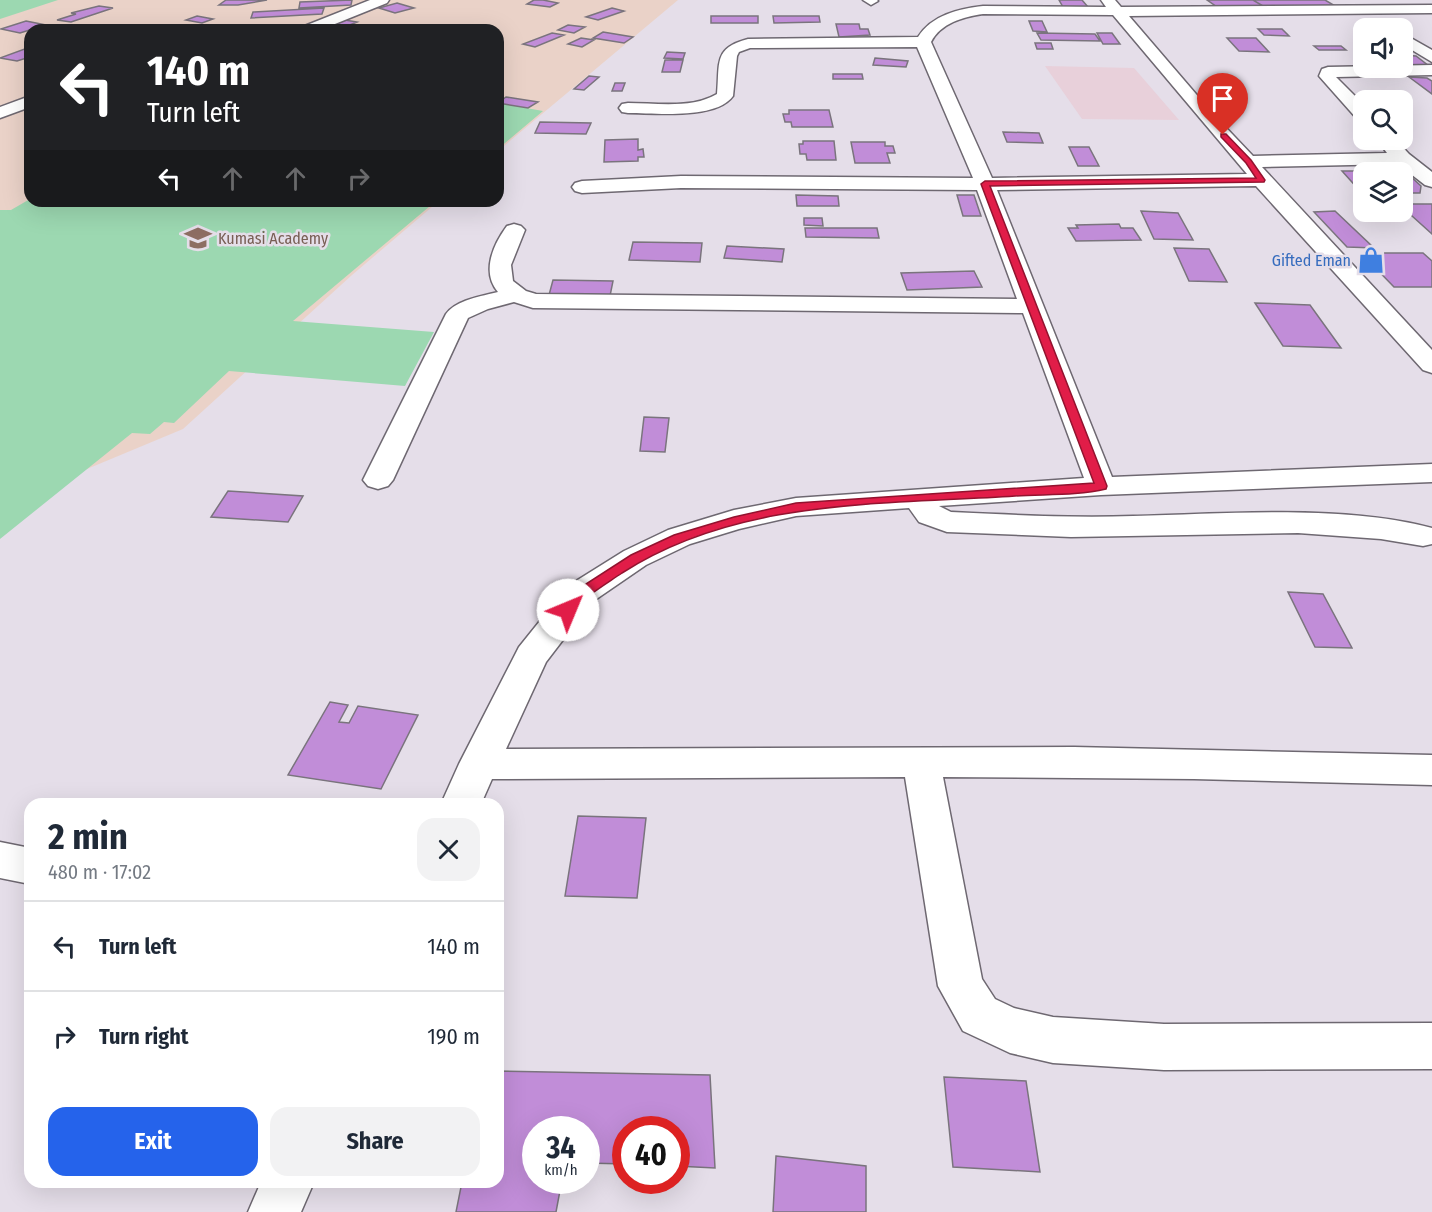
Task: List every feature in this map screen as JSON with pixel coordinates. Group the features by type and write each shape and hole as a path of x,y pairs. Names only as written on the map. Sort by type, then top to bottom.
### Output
{"street":[{"path":"322,24 382,0"},
{"path":"1113,5 1261,180 1432,365"},
{"path":"1101,486 985,184 923,42 926,33 933,27 969,12 999,9 1113,5 1203,12 1432,9"},
{"path":"1363,10 1375,18"},
{"path":"628,108 697,106 717,103 725,96 729,56 733,49 748,44 923,42"},
{"path":"1413,44 1432,57"},
{"path":"1353,104 1327,76 1328,72 1432,70"},
{"path":"0,112 24,103"},
{"path":"1394,150 1432,181"},
{"path":"1248,162 1402,158"},
{"path":"582,187 681,182 985,184 1261,180"},
{"path":"514,230 500,263 500,277 504,288 514,295 532,301 1032,306"},
{"path":"378,480 458,314 480,304 514,295"},
{"path":"463,798 531,656 580,594 636,558 678,537 734,520 796,507 1101,486 1432,473"},
{"path":"917,499 930,515 947,522 1090,527 1281,522 1388,529 1429,541"},
{"path":"478,764 921,762 1302,765 1432,770"},
{"path":"921,762 961,986 979,1015 1010,1030 1053,1040 1153,1047 1432,1046"},
{"path":"0,860 24,865"},
{"path":"274,1212 285,1188"}],"shaded area":[{"name":"Kumasi Academy","path":"0,0 678,0 504,146 504,24 24,24 24,207 432,207 352,275 183,429 75,474 0,531"},
{"path":"1045,66 1134,68 1179,120 1082,119"}],"green space":[{"path":"0,0 58,0 0,19"},
{"path":"504,104 543,111 504,144"},
{"name":"Kumasi Academy","path":"24,202 24,207 429,207 293,321 434,332 405,386 229,371 174,423 164,422 150,434 132,433 0,539 0,210 11,210"}],"building":[{"path":"226,0 267,0 238,5 219,5"},
{"path":"352,0 351,5 299,8 300,2"},
{"path":"534,0 558,3 550,7 527,4"},
{"path":"1059,0 1082,0 1088,7 1063,7"},
{"path":"1207,0 1253,0 1263,6 1220,9"},
{"path":"1253,0 1325,0 1337,7 1268,9"},
{"path":"397,3 414,8 395,13 379,8"},
{"path":"99,6 113,8 71,22 57,20 76,14 71,13"},
{"path":"324,8 322,14 251,18 253,12"},
{"path":"612,8 624,11 598,20 586,17"},
{"path":"197,16 213,19 202,23 186,20"},
{"path":"711,16 758,16 758,23 711,23"},
{"path":"773,16 819,16 820,22 774,23"},
{"path":"339,19 357,22 352,24 326,24"},
{"path":"26,21 41,24 24,24 24,32 20,33 1,29"},
{"path":"1029,21 1042,21 1047,32 1033,31"},
{"path":"836,24 859,24 860,29 868,29 870,35 839,37"},
{"path":"568,25 585,27 574,33 558,30"},
{"path":"1258,29 1282,29 1289,36 1264,35"},
{"path":"603,32 633,37 624,43 593,38"},
{"path":"552,33 564,35 535,47 523,44"},
{"path":"1037,33 1095,34 1100,41 1041,40"},
{"path":"1097,33 1112,33 1120,44 1103,44"},
{"path":"581,38 594,40 582,47 568,44"},
{"path":"1227,38 1256,38 1269,52 1239,51"},
{"path":"1035,43 1051,43 1053,49 1037,49"},
{"path":"1314,46 1341,46 1346,50 1319,50"},
{"path":"24,49 24,59 17,61 0,58"},
{"path":"667,52 685,53 683,59 664,58"},
{"path":"1413,56 1416,56 1429,66 1413,66"},
{"path":"875,58 908,61 906,67 873,65"},
{"path":"665,60 683,60 680,72 662,72"},
{"path":"833,74 862,74 863,79 833,79"},
{"path":"589,76 599,77 584,90 574,89"},
{"path":"1410,78 1427,78 1432,81 1432,94"},
{"path":"615,83 625,83 622,91 612,91"},
{"path":"504,98 538,102 528,108 504,104"},
{"path":"789,110 829,110 833,127 792,127 791,122 785,122 783,114 789,114"},
{"path":"540,122 591,123 586,134 535,133"},
{"path":"1003,132 1039,133 1043,143 1007,142"},
{"path":"638,139 638,150 643,149 644,157 638,157 638,161 604,162 605,140"},
{"path":"803,141 834,141 836,160 807,160 806,154 800,154 799,144 803,144"},
{"path":"851,142 885,142 885,146 893,146 895,153 887,153 890,163 855,163"},
{"path":"1069,147 1089,147 1099,166 1078,166"},
{"path":"1342,171 1353,171 1353,183"},
{"path":"1413,179 1421,186 1420,193 1413,193"},
{"path":"796,195 838,196 839,206 797,206"},
{"path":"957,195 974,195 981,216 963,216"},
{"path":"1413,204 1432,204 1432,234 1413,217"},
{"path":"1141,211 1178,213 1193,240 1154,239"},
{"path":"1335,211 1374,248 1347,247 1314,212"},
{"path":"804,218 822,218 823,226 804,225"},
{"path":"1119,224 1121,228 1133,228 1141,240 1076,241 1068,228 1078,228 1076,225"},
{"path":"805,228 877,228 879,238 806,237"},
{"path":"633,242 702,243 700,262 629,260"},
{"path":"727,246 784,249 782,262 724,258"},
{"path":"1174,248 1209,249 1227,282 1189,281"},
{"path":"1361,253 1423,253 1432,261 1432,287 1394,287"},
{"path":"974,271 982,287 907,290 901,273"},
{"path":"553,280 613,281 610,296 549,295"},
{"path":"1255,303 1310,305 1341,348 1283,346"},
{"path":"644,417 669,418 665,452 640,451"},
{"path":"228,491 303,496 288,522 211,517"},
{"path":"1288,592 1323,594 1352,648 1315,647"},
{"path":"330,702 348,705 339,722 349,723 358,706 418,715 381,789 288,775"},
{"path":"578,816 646,818 637,898 565,896"},
{"path":"504,1071 710,1075 715,1168 690,1167 690,1116 612,1116 612,1164 600,1163 600,1116 522,1116 522,1194 559,1194 556,1212 456,1212 461,1188 504,1188"},
{"path":"944,1077 1026,1081 1040,1172 953,1167"},
{"path":"776,1156 866,1166 866,1212 773,1212"}],"place":[{"name":"Kumasi Academy","path":"198,238"},
{"name":"Gifted Eman","path":"1371,260"}],"route":[{"path":"568,610 580,594 636,558 678,537 734,520 796,507 1101,486 985,184 1261,180 1223,135"}]}
